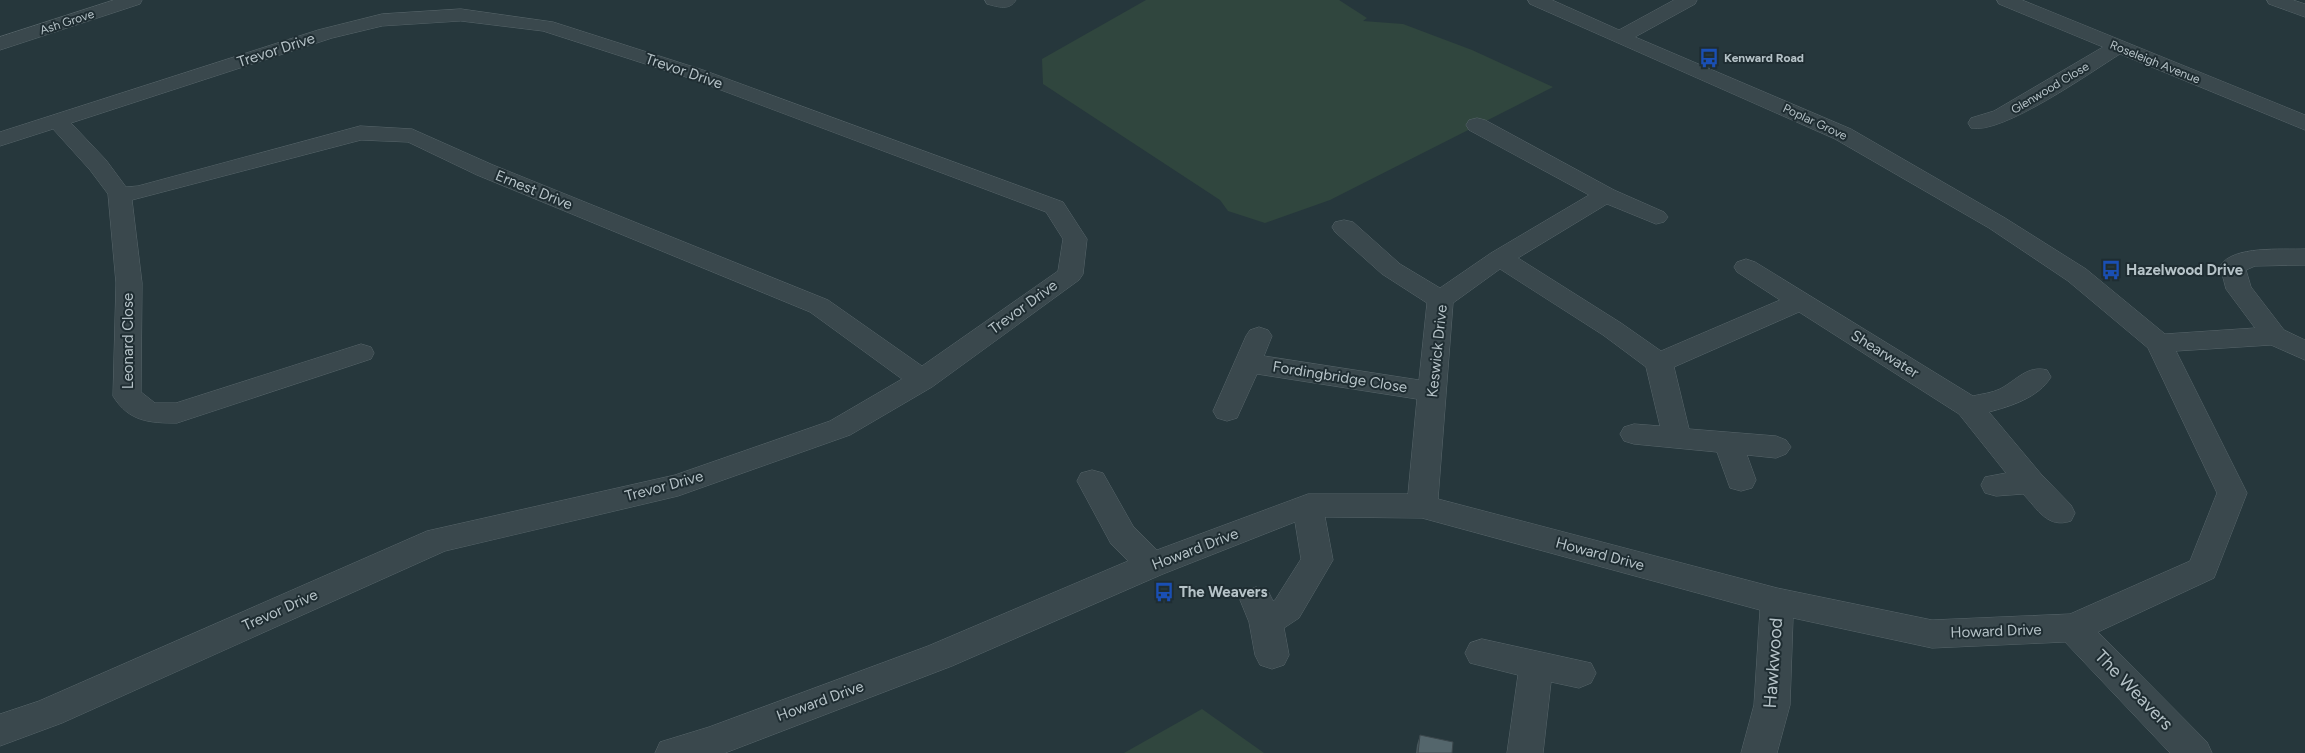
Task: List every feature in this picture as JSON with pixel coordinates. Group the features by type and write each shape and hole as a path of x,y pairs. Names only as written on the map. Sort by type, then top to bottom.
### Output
{"street":[{"name":"Ash Grove","path":"0,44 133,0"},
{"path":"994,0 1007,0"},
{"name":"Poplar Grove","path":"1537,0 1620,38 1844,134 1997,223 2077,275"},
{"path":"1620,38 1688,0"},
{"name":"Roseleigh Avenue","path":"2006,0 2305,123"},
{"path":"2276,0 2305,11"},
{"name":"Trevor Drive","path":"0,139 325,34 382,20 461,15 546,26 696,74 1055,207 1075,239 1070,274 922,380 840,428 678,486 438,540 50,712 0,730"},
{"name":"Glenwood Close","path":"1979,123 2002,116 2118,47"},
{"path":"57,121 98,165 120,194"},
{"path":"1477,125 1606,194 1656,217"},
{"name":"Ernest Drive","path":"120,194 140,193 209,172 360,132 412,136 485,170 820,306 922,380"},
{"name":"Leonard Close","path":"120,194 129,283 127,396 149,413 177,413 362,353"},
{"name":"Keswick Drive","path":"1422,506 1440,300 1500,258 1606,194"},
{"path":"1344,228 1391,269 1440,300"},
{"path":"2305,257 2252,258 2232,266 2239,289 2275,336 2305,351"},
{"path":"1500,258 1612,329 1658,363 1677,436"},
{"name":"Shearwater","path":"1746,267 1969,407 2030,482 2060,513"},
{"name":"Howard Drive","path":"673,753 708,742 940,656 1152,565 1308,505 1422,506 1777,601 1932,634 2073,628 2204,568 2232,493 2159,343 2077,275"},
{"path":"1658,363 1801,301"},
{"path":"1227,411 1259,336"},
{"path":"2159,343 2275,336"},
{"name":"Fordingbridge Close","path":"1247,363 1432,392"},
{"path":"1969,407 2008,397 2036,377"},
{"path":"1634,434 1677,436 1776,447"},
{"path":"1728,441 1741,480"},
{"path":"1092,481 1122,535 1152,565"},
{"path":"1996,485 2030,482"},
{"path":"1272,655 1261,611 1287,609 1317,560 1308,505"},
{"name":"Hawkwood","path":"1759,753 1772,705 1777,601"},
{"name":"The Weavers","path":"2073,628 2194,753"},
{"path":"1482,653 1578,674"},
{"path":"1524,753 1536,664"}],"green space":[{"path":"1146,0 1339,0 1367,18 1363,21 1403,24 1472,50 1553,87 1330,200 1265,223 1228,211 1220,200 1043,84 1042,59"},
{"path":"1202,709 1264,753 1124,753"}],"building":[{"path":"1420,735 1453,742 1452,753 1418,753"}],"place":[{"name":"Kenward Road","path":"1709,58"},
{"name":"Hazelwood Drive","path":"2111,270"},
{"name":"The Weavers","path":"1164,592"}]}
